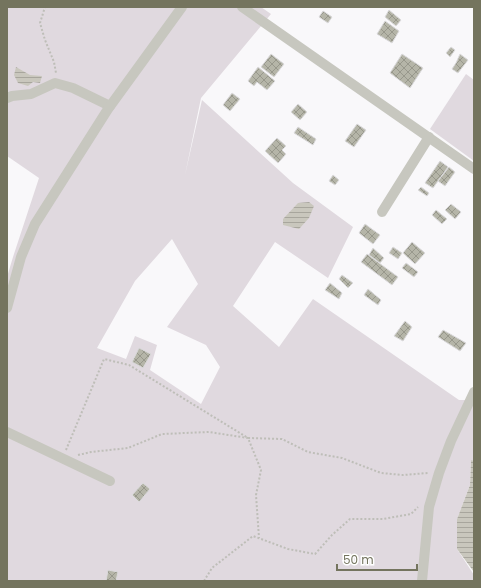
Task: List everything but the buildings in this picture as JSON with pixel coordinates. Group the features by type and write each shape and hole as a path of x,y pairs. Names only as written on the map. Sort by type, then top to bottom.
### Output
{"street":[{"path":"7,308 21,257 35,224 110,106 182,7"},
{"path":"242,7 474,169"},
{"path":"7,98 31,94 54,83 73,88 110,106"},
{"path":"382,212 429,137"},
{"path":"422,581 427,521 432,494 451,440 474,392"},
{"path":"7,432 110,480"}],"path":[{"path":"46,7 44,7 40,23 54,62 58,84"},
{"path":"62,458 104,359 129,366 248,438 261,470 256,495 259,538"},
{"path":"62,458 91,452 128,448 162,434 209,432 248,438 282,439 308,452 342,458 381,473 403,475 439,473"},
{"path":"204,581 212,568 253,536 288,549 316,554 332,535 350,519 383,520 411,514 432,494"}],"shaded area":[{"path":"7,7 261,7 271,14 201,98 185,175 202,100 293,183 353,227 328,278 275,242 233,306 279,347 313,299 459,400 474,400 474,462 471,460 470,485 457,519 457,549 474,575 474,581 7,581 7,277 39,178 7,156","holes":["172,239 198,284 167,327 206,345 220,367 201,404 150,370 157,345 135,336 126,359 97,348 135,281"]},
{"path":"16,67 30,75 42,76 40,83 33,82 28,86 18,83 14,75"},
{"path":"466,74 474,80 474,161 430,129"},
{"path":"309,202 314,206 309,218 299,229 283,225 283,219 298,203"},
{"path":"471,460 474,461 474,572 457,549 457,519 470,485"}]}
